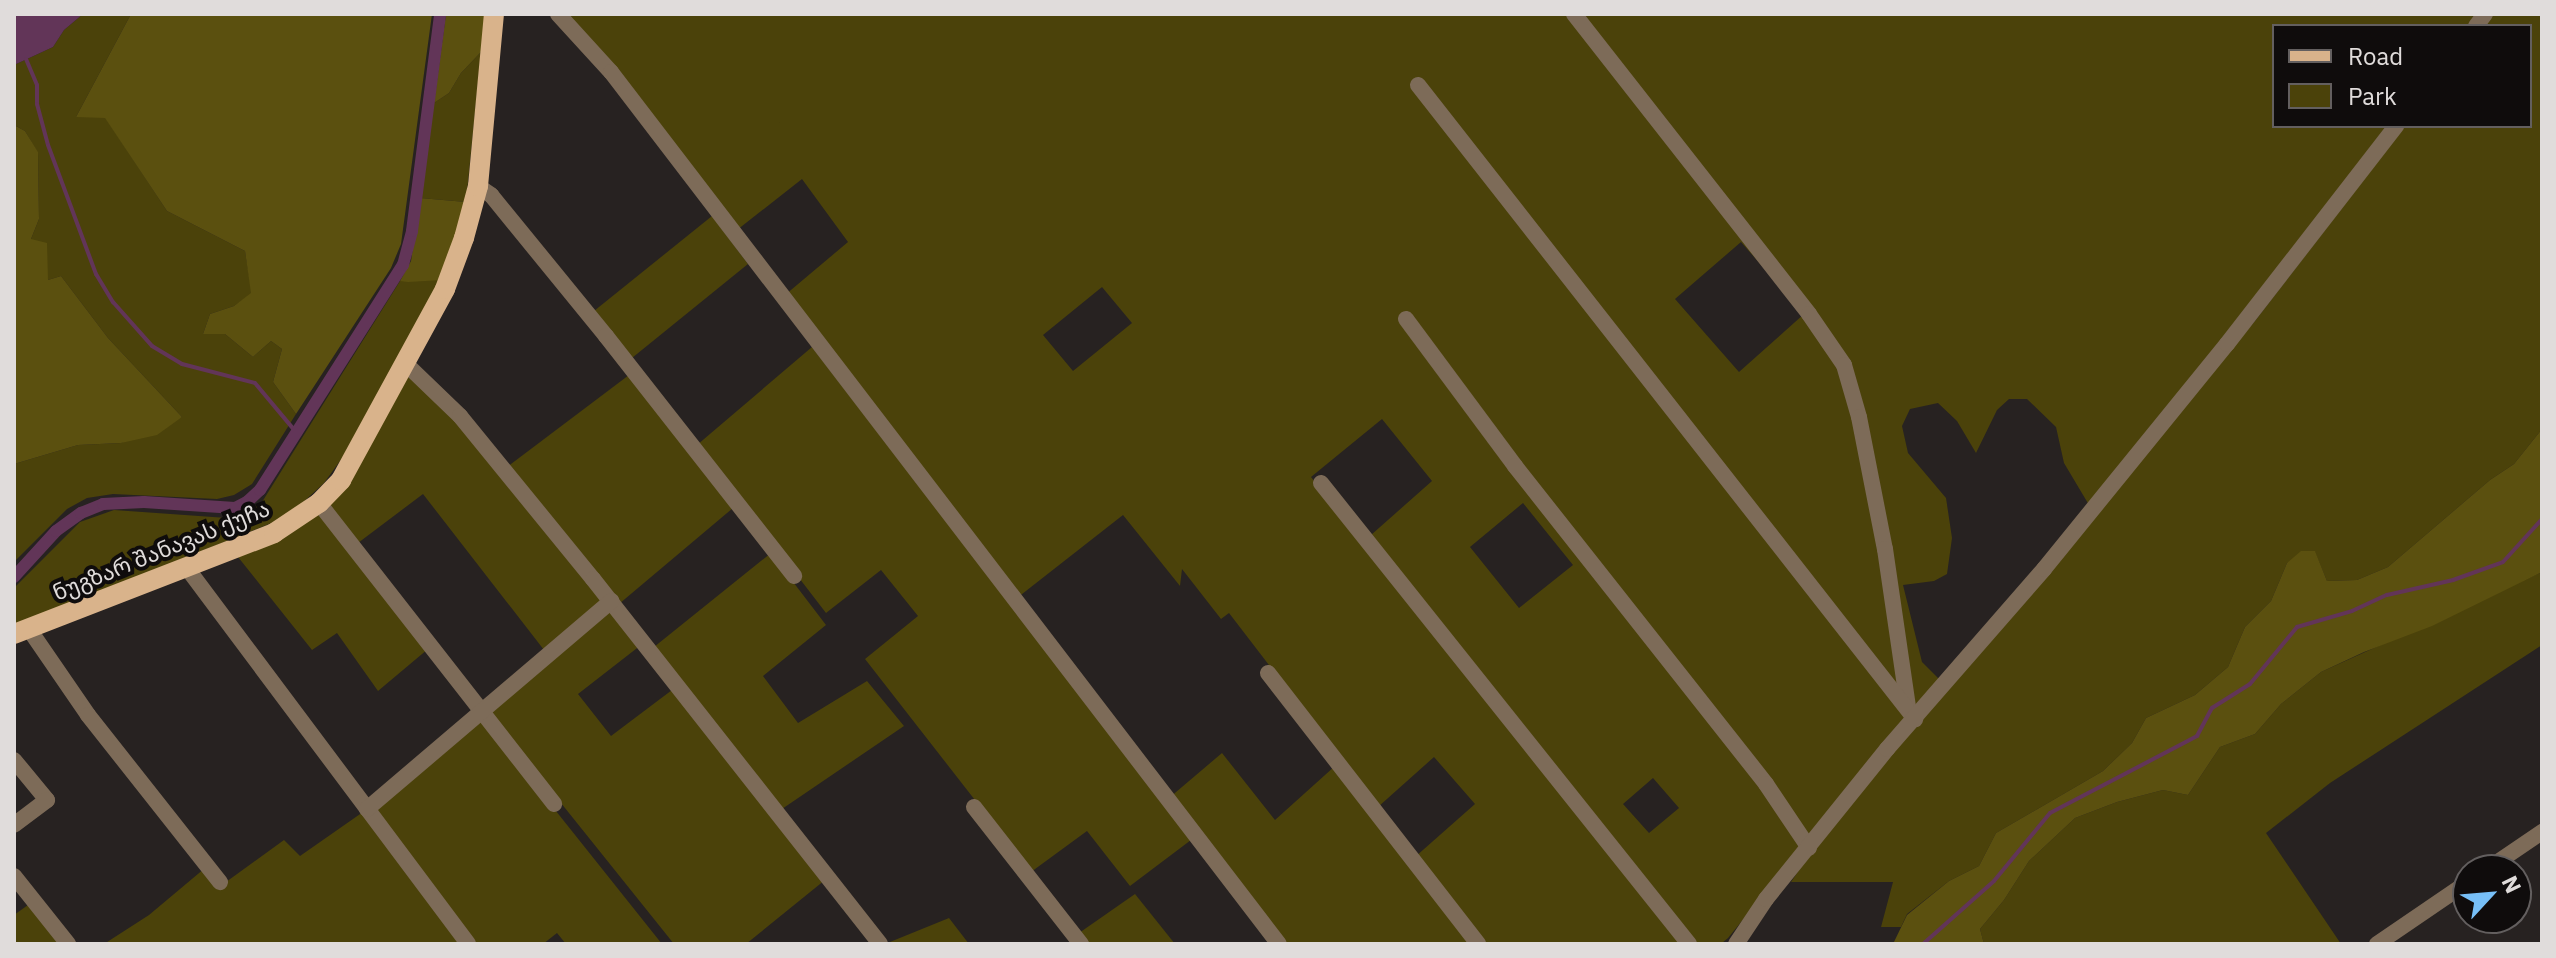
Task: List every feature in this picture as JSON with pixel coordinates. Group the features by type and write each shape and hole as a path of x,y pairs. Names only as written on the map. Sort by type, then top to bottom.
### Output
{"main road":[{"name":"ნუგზარ შანავას ქუჩა","path":"21,631 274,533 319,503 353,460 445,289 478,186 494,14"}],"street":[{"path":"558,14 619,83 1279,944"},
{"path":"1574,14 1809,314 1844,365 1859,417 1885,549 1912,714"},
{"path":"1418,85 1912,714"},
{"path":"1736,944 1766,899 1912,714 2044,569 2227,344 2394,128"},
{"path":"478,186 491,195 597,325 794,576"},
{"path":"1406,319 1515,466 1766,784 1809,848"},
{"path":"406,364 460,416 611,601 880,944"},
{"path":"1321,483 1689,944"},
{"path":"319,503 554,804"},
{"path":"187,568 468,944"},
{"path":"367,809 611,601"},
{"path":"21,631 220,882"},
{"path":"1268,673 1478,944"},
{"path":"14,760 47,800 14,825"},
{"path":"974,807 1081,944"},
{"path":"2510,854 2542,833"},
{"path":"14,876 68,944"},
{"path":"2377,944 2452,893"}],"green space":[{"path":"83,14 131,14 76,117 105,117 167,211 245,251 252,294 234,306 210,314 203,334 225,334 253,357 271,341 282,349 273,382 296,414 252,484 234,495 217,499 113,494 87,498 67,509 14,562 14,464 78,445 121,443 182,417 108,338 61,276 48,280 31,239 39,219 38,153 25,131 14,125 14,65 53,47 64,30"},
{"path":"568,14 2480,14 2472,24 2272,24 2272,128 2389,128 2089,505 2064,463 2056,427 2027,399 2009,399 1997,410 1976,453 1957,421 1938,403 1910,409 1902,426 1908,453 1946,498 1952,538 1947,574 1934,581 1903,585 1922,662 1939,679 1722,943 1691,942 1371,535 1432,481 1382,419 1311,477 1681,944 1484,944 1415,857 1475,804 1434,757 1378,807 1229,613 1221,619 1182,569 1180,586 1123,515 1017,598 785,295 848,242 802,179 737,230","holes":["1741,242 1804,314 1739,372 1675,299","1102,287 1132,323 1073,371 1043,335","1523,503 1573,565 1519,608 1470,547","1653,778 1679,808 1649,833 1623,804"]},
{"path":"2493,14 2542,14 2542,429 2514,464 2490,480 2388,567 2357,580 2327,581 2315,552 2287,563 2271,601 2245,627 2228,667 2195,695 2146,718 2132,743 2103,771 1996,833 1979,866 1949,881 1907,914 1901,927 1881,927 1893,882 1791,882 1833,819 2255,321 2403,128 2532,128 2532,24 2485,24"},
{"path":"481,52 466,202 420,198 434,103 449,93 461,73"},
{"path":"712,216 748,264 632,358 594,311"},
{"path":"442,280 345,454 324,483 299,506 274,522 14,626 14,588 80,522 114,510 227,518 247,513 262,502 400,281"},
{"path":"812,347 1191,840 1130,886 1087,831 1031,872 865,659 918,616 881,570 826,613 697,445"},
{"path":"408,373 457,420 604,601 544,650 423,494 358,543 329,506"},
{"path":"629,375 733,508 619,604 507,467"},
{"path":"320,511 428,649 378,691 337,633 312,650 238,557"},
{"path":"771,553 826,625 763,676 798,723 867,681 904,726 782,809 654,647"},
{"path":"2542,572 2542,645 2330,783 2266,833 2341,944 1984,944 1980,929 2004,900 2029,861 2075,818 2117,802 2163,790 2188,795 2220,747 2255,734 2281,704 2321,672"},
{"path":"611,609 641,645 578,694 611,736 676,687 825,880 746,944 674,944 488,712"},
{"path":"481,717 662,944 566,944 557,933 543,944 473,944 373,809"},
{"path":"1222,753 1275,820 1335,766 1473,944 1285,944 1169,798"},
{"path":"363,812 461,940 455,944 104,944 149,915 211,863 226,882 284,840 300,856"},
{"path":"1135,894 1175,944 1088,944 1079,933"},
{"path":"28,905 60,944 14,944 14,915"},
{"path":"949,918 969,944 885,944"}],"shaded area":[{"path":"14,14 83,14 64,30 53,47 14,65"},
{"path":"131,14 432,14 401,244 391,268 296,414 273,382 282,349 271,341 253,357 225,334 203,334 210,314 234,306 251,293 245,251 167,211 105,118 76,117"},
{"path":"446,14 485,14 481,52 461,73 449,93 434,103"},
{"path":"14,125 25,131 38,152 39,219 31,239 47,243 48,280 61,276 108,338 182,417 157,435 121,443 78,445 14,464"},
{"path":"420,198 466,202 442,280 400,281 411,261"},
{"path":"2542,429 2542,572 2432,626 2321,672 2281,704 2255,734 2220,747 2188,795 2163,790 2117,802 2075,818 2029,861 2004,900 1980,929 1984,944 1893,944 1907,915 1949,881 1979,866 1996,833 2103,771 2132,743 2146,718 2195,695 2228,667 2245,627 2271,601 2287,563 2301,551 2315,551 2327,581 2357,580 2388,567 2490,480 2514,464"}],"waterway":[{"path":"14,577 56,531 81,513 103,504 144,502 235,508 260,490 403,265 412,231 440,14"},
{"path":"26,59 37,85 37,104 48,145 96,274 113,302 152,346 182,364 255,383 296,432"},
{"path":"1923,944 1994,881 2050,813 2197,736 2212,708 2250,684 2297,627 2352,611 2387,595 2453,580 2503,562 2542,519"}]}
